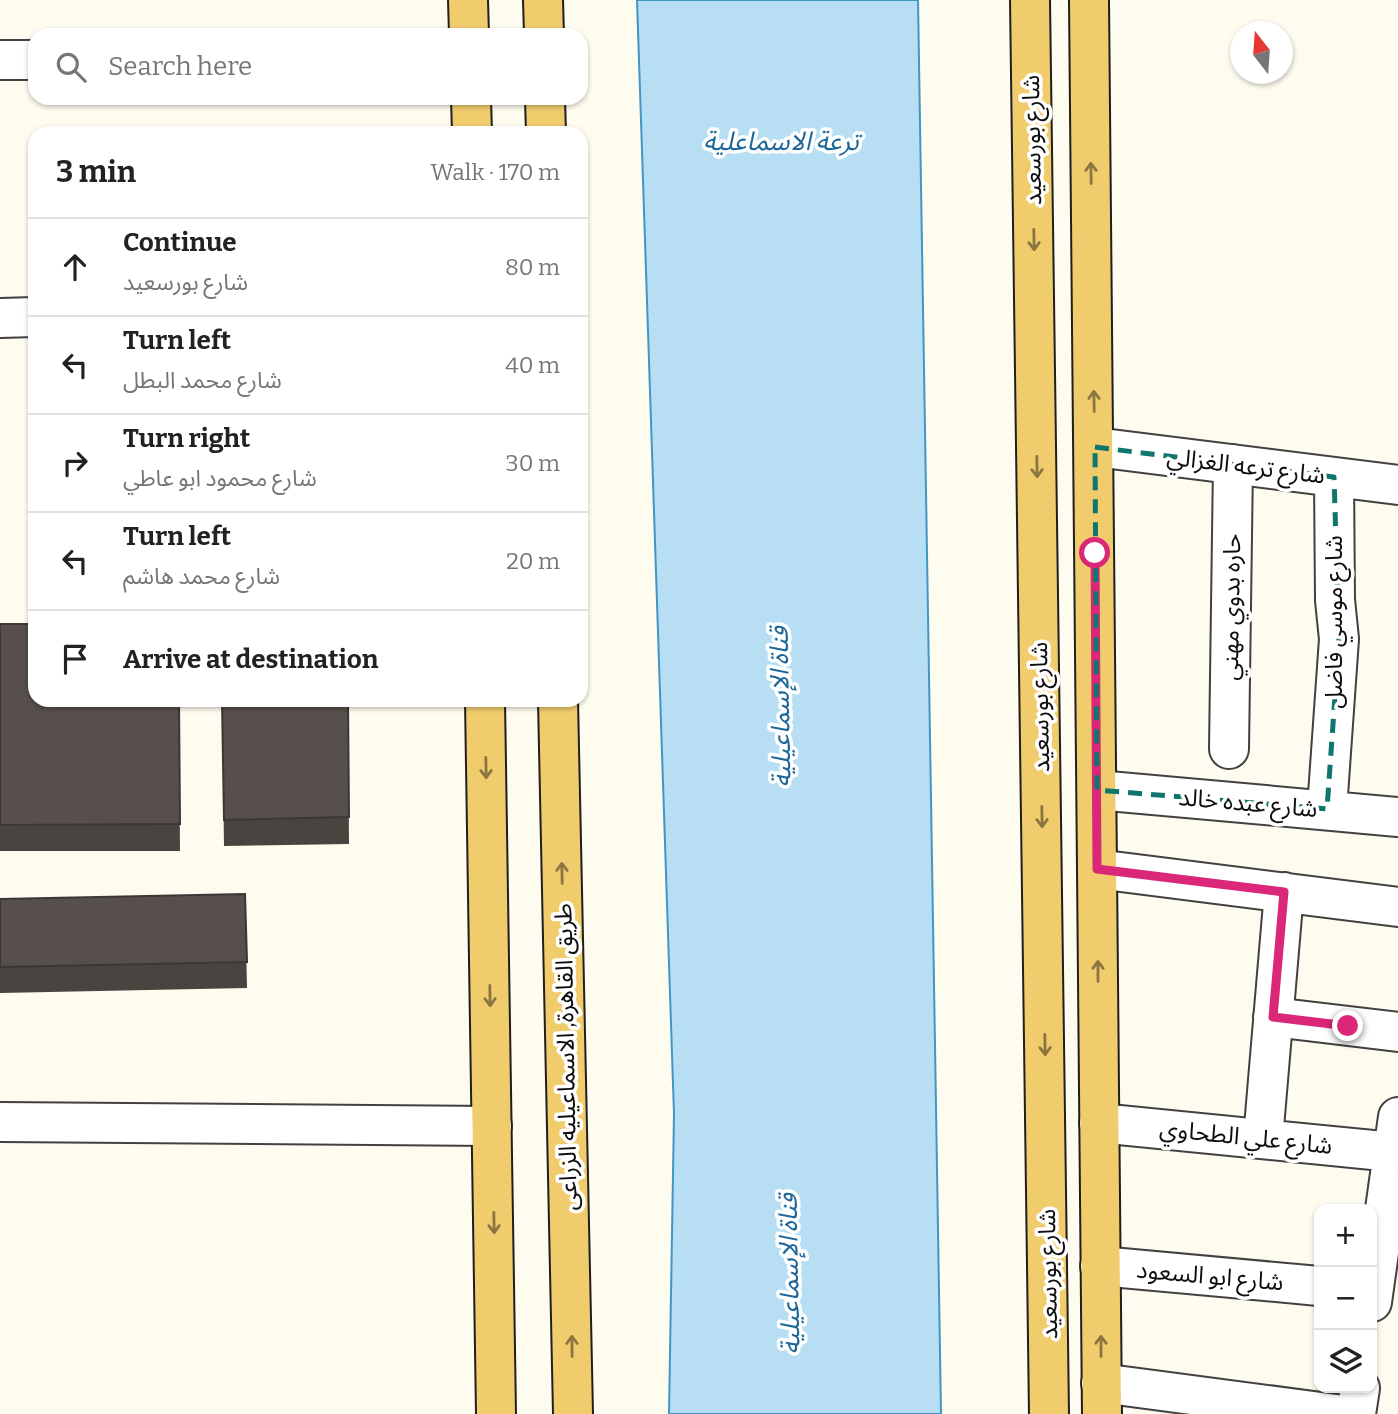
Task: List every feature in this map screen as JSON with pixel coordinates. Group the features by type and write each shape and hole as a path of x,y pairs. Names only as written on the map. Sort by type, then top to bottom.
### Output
{"main road":[{"path":"468,0 469,28"},
{"path":"543,0 544,28"},
{"name":"شارع بورسعيد","path":"1030,0 1049,1414"},
{"path":"1089,0 1095,447 1101,1399"},
{"path":"471,105 472,126"},
{"path":"545,105 546,126"},
{"path":"485,707 496,1414"},
{"name":"طريق القاهرة, الاسماعيليه الزراعى","path":"558,707 573,1414"}],"street":[{"path":"0,60 28,60"},
{"path":"0,318 28,317"},
{"name":"شارع ترعه الغزالي","path":"1095,447 1398,485"},
{"name":"حاره بدوي مهني","path":"1229,750 1233,464"},
{"name":"شارع موسي فاضل","path":"1327,809 1339,639 1335,600 1334,477"},
{"name":"شارع عبده خالد","path":"1097,790 1398,817"},
{"path":"1097,869 1398,906"},
{"path":"1263,1139 1284,892"},
{"path":"1273,1017 1398,1032"},
{"path":"0,1122 492,1126"},
{"name":"شارع علي الطحاوي","path":"1099,1123 1263,1139 1394,1159"},
{"path":"1379,1295 1394,1159"},
{"name":"شارع ابو السعود","path":"1100,1266 1314,1286"},
{"path":"1356,1414 1359,1393"},
{"path":"1101,1399 1336,1414"}],"highlighted area":[{"path":"1095,447 1334,477 1339,639 1327,809 1097,790"}],"water":[{"name":"ترعة الاسماعلية","path":"637,0 918,0 941,1414 669,1414 674,1114"}],"building":[{"path":"0,624 28,624 28,707 179,707 180,824 0,825"},
{"path":"222,707 348,707 349,817 224,820"},
{"path":"245,894 247,962 0,967 0,899"}],"route":[{"path":"1095,553 1097,869 1284,892 1273,1017 1348,1026"}],"water label":[{"name":"قناة الإسماعيلية","path":"780,707"},
{"name":"قناة الإسماعيلية","path":"789,1274"}]}
